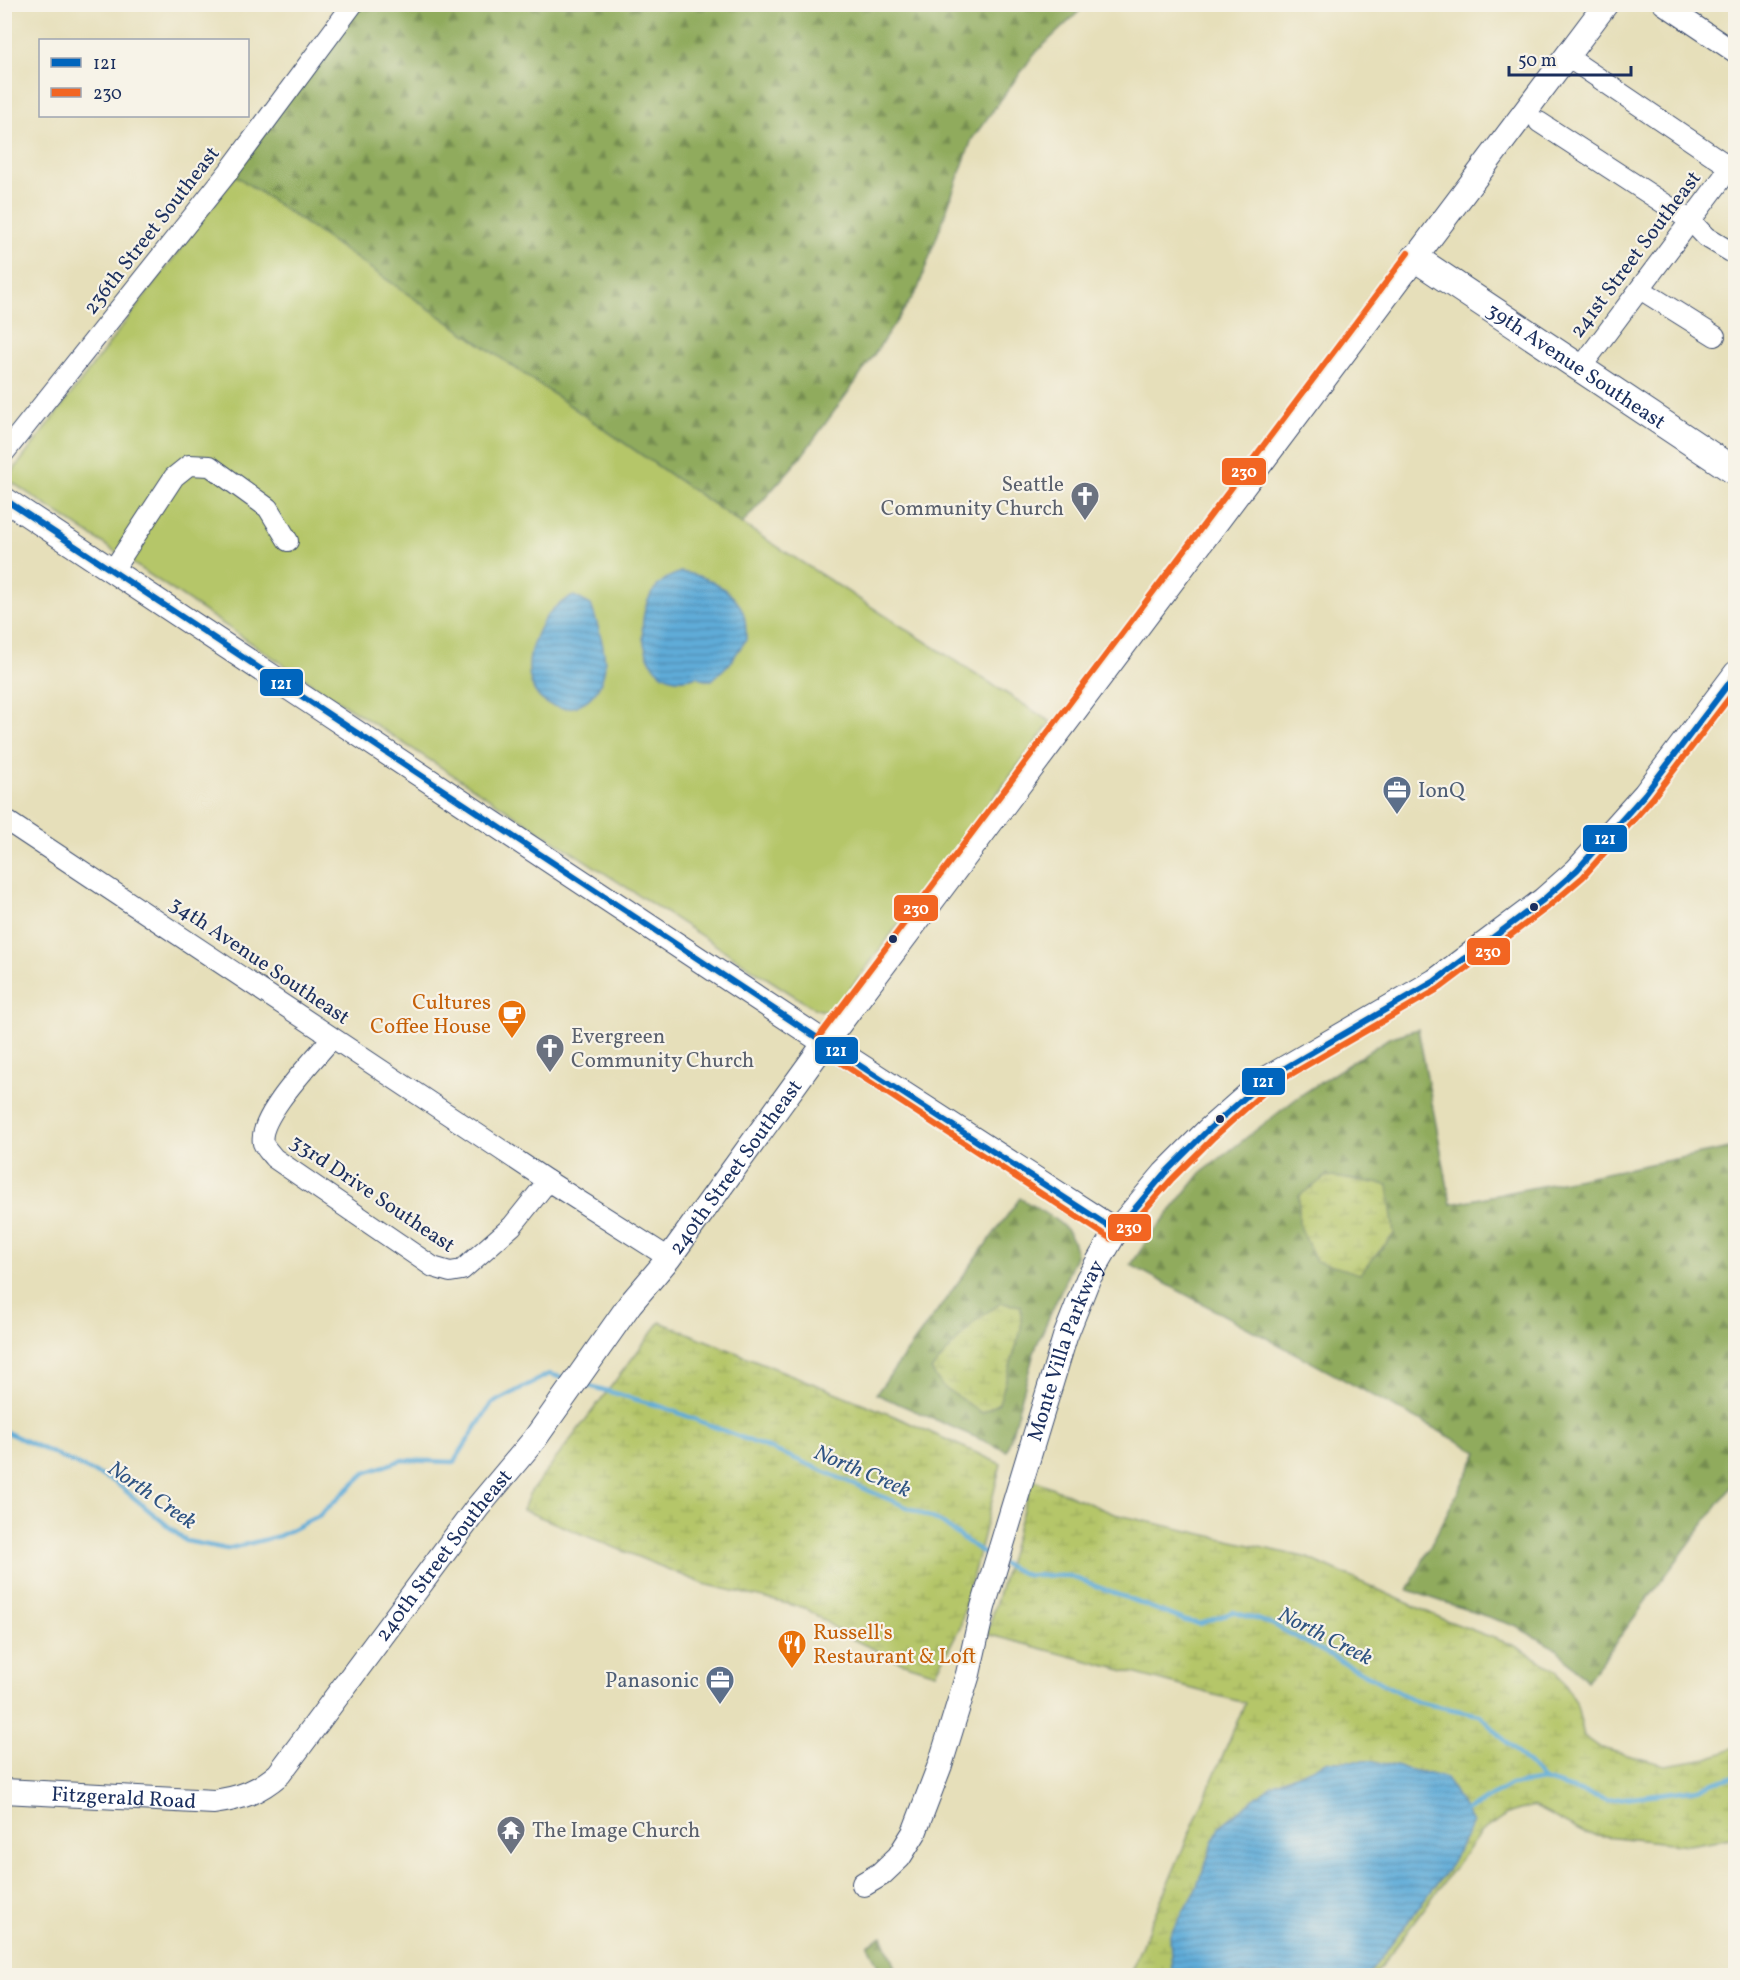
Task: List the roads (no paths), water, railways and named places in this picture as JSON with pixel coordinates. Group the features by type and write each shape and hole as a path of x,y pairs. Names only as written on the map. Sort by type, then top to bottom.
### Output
{"main road":[{"name":"39th Avenue Southeast","path":"1415,258 1579,370 1736,472"}],"street":[{"name":"236th Street Southeast","path":"4,453 229,171 353,4"},
{"name":"240th Street Southeast","path":"244,1797 262,1788 298,1750 477,1508 564,1399 630,1304 669,1258 825,1043 1606,4"},
{"path":"1664,4 1736,53"},
{"path":"1566,57 1733,169"},
{"path":"1539,122 1691,221 1706,237 1736,255"},
{"name":"241st Street Southeast","path":"1579,370 1733,169"},
{"path":"1640,289 1714,336"},
{"path":"113,570 174,477 189,465 210,466 268,508 288,541"},
{"path":"4,499 825,1043 1116,1231"},
{"name":"Monte Villa Parkway","path":"864,1884 881,1874 899,1857 914,1833 940,1765 968,1674 984,1607 1065,1337 1088,1280 1116,1231 1179,1159 1266,1079 1435,981 1544,900 1577,870 1645,794 1736,673"},
{"name":"34th Avenue Southeast","path":"5,819 548,1181 669,1258"},
{"name":"33rd Drive Southeast","path":"332,1038 278,1104 264,1126 263,1144 274,1158 433,1267 450,1272 462,1270 512,1227 548,1181"},
{"name":"Fitzgerald Road","path":"4,1791 214,1802 244,1797"}],"water":[{"path":"680,572 696,575 719,586 733,597 744,615 746,640 729,664 712,680 704,680 697,676 678,679 662,674 651,662 645,647 642,628 645,610 652,594 663,581"},
{"path":"574,596 591,605 603,647 604,672 596,690 584,702 569,707 554,706 541,699 532,686 529,666 534,641 544,619 554,608"},
{"path":"1329,1761 1373,1761 1446,1778 1473,1823 1447,1870 1368,1975 1172,1975 1170,1935 1196,1889 1219,1827 1272,1785"}],"waterway":[{"name":"North Creek","path":"4,1431 115,1482 186,1541 227,1549 279,1536 320,1515 365,1473 402,1460 454,1462 491,1404 549,1374 567,1379"},
{"name":"North Creek","path":"583,1384 666,1408 791,1457 939,1521 990,1558"},
{"name":"North Creek","path":"1003,1564 1026,1575 1070,1576 1186,1621 1200,1624 1233,1612 1272,1624 1417,1702 1480,1715 1544,1780 1608,1800 1698,1789 1736,1775"},
{"path":"1466,1811 1511,1785 1544,1780"}],"place":[{"name":"Seattle Community Church","path":"1085,522"},
{"name":"IonQ","path":"1397,816"},
{"name":"Cultures Coffee House","path":"512,1040"},
{"name":"Evergreen Community Church","path":"550,1074"},
{"name":"Russell's Restaurant & Loft","path":"792,1670"},
{"name":"Panasonic","path":"720,1706"},
{"name":"The Image Church","path":"511,1856"}]}
